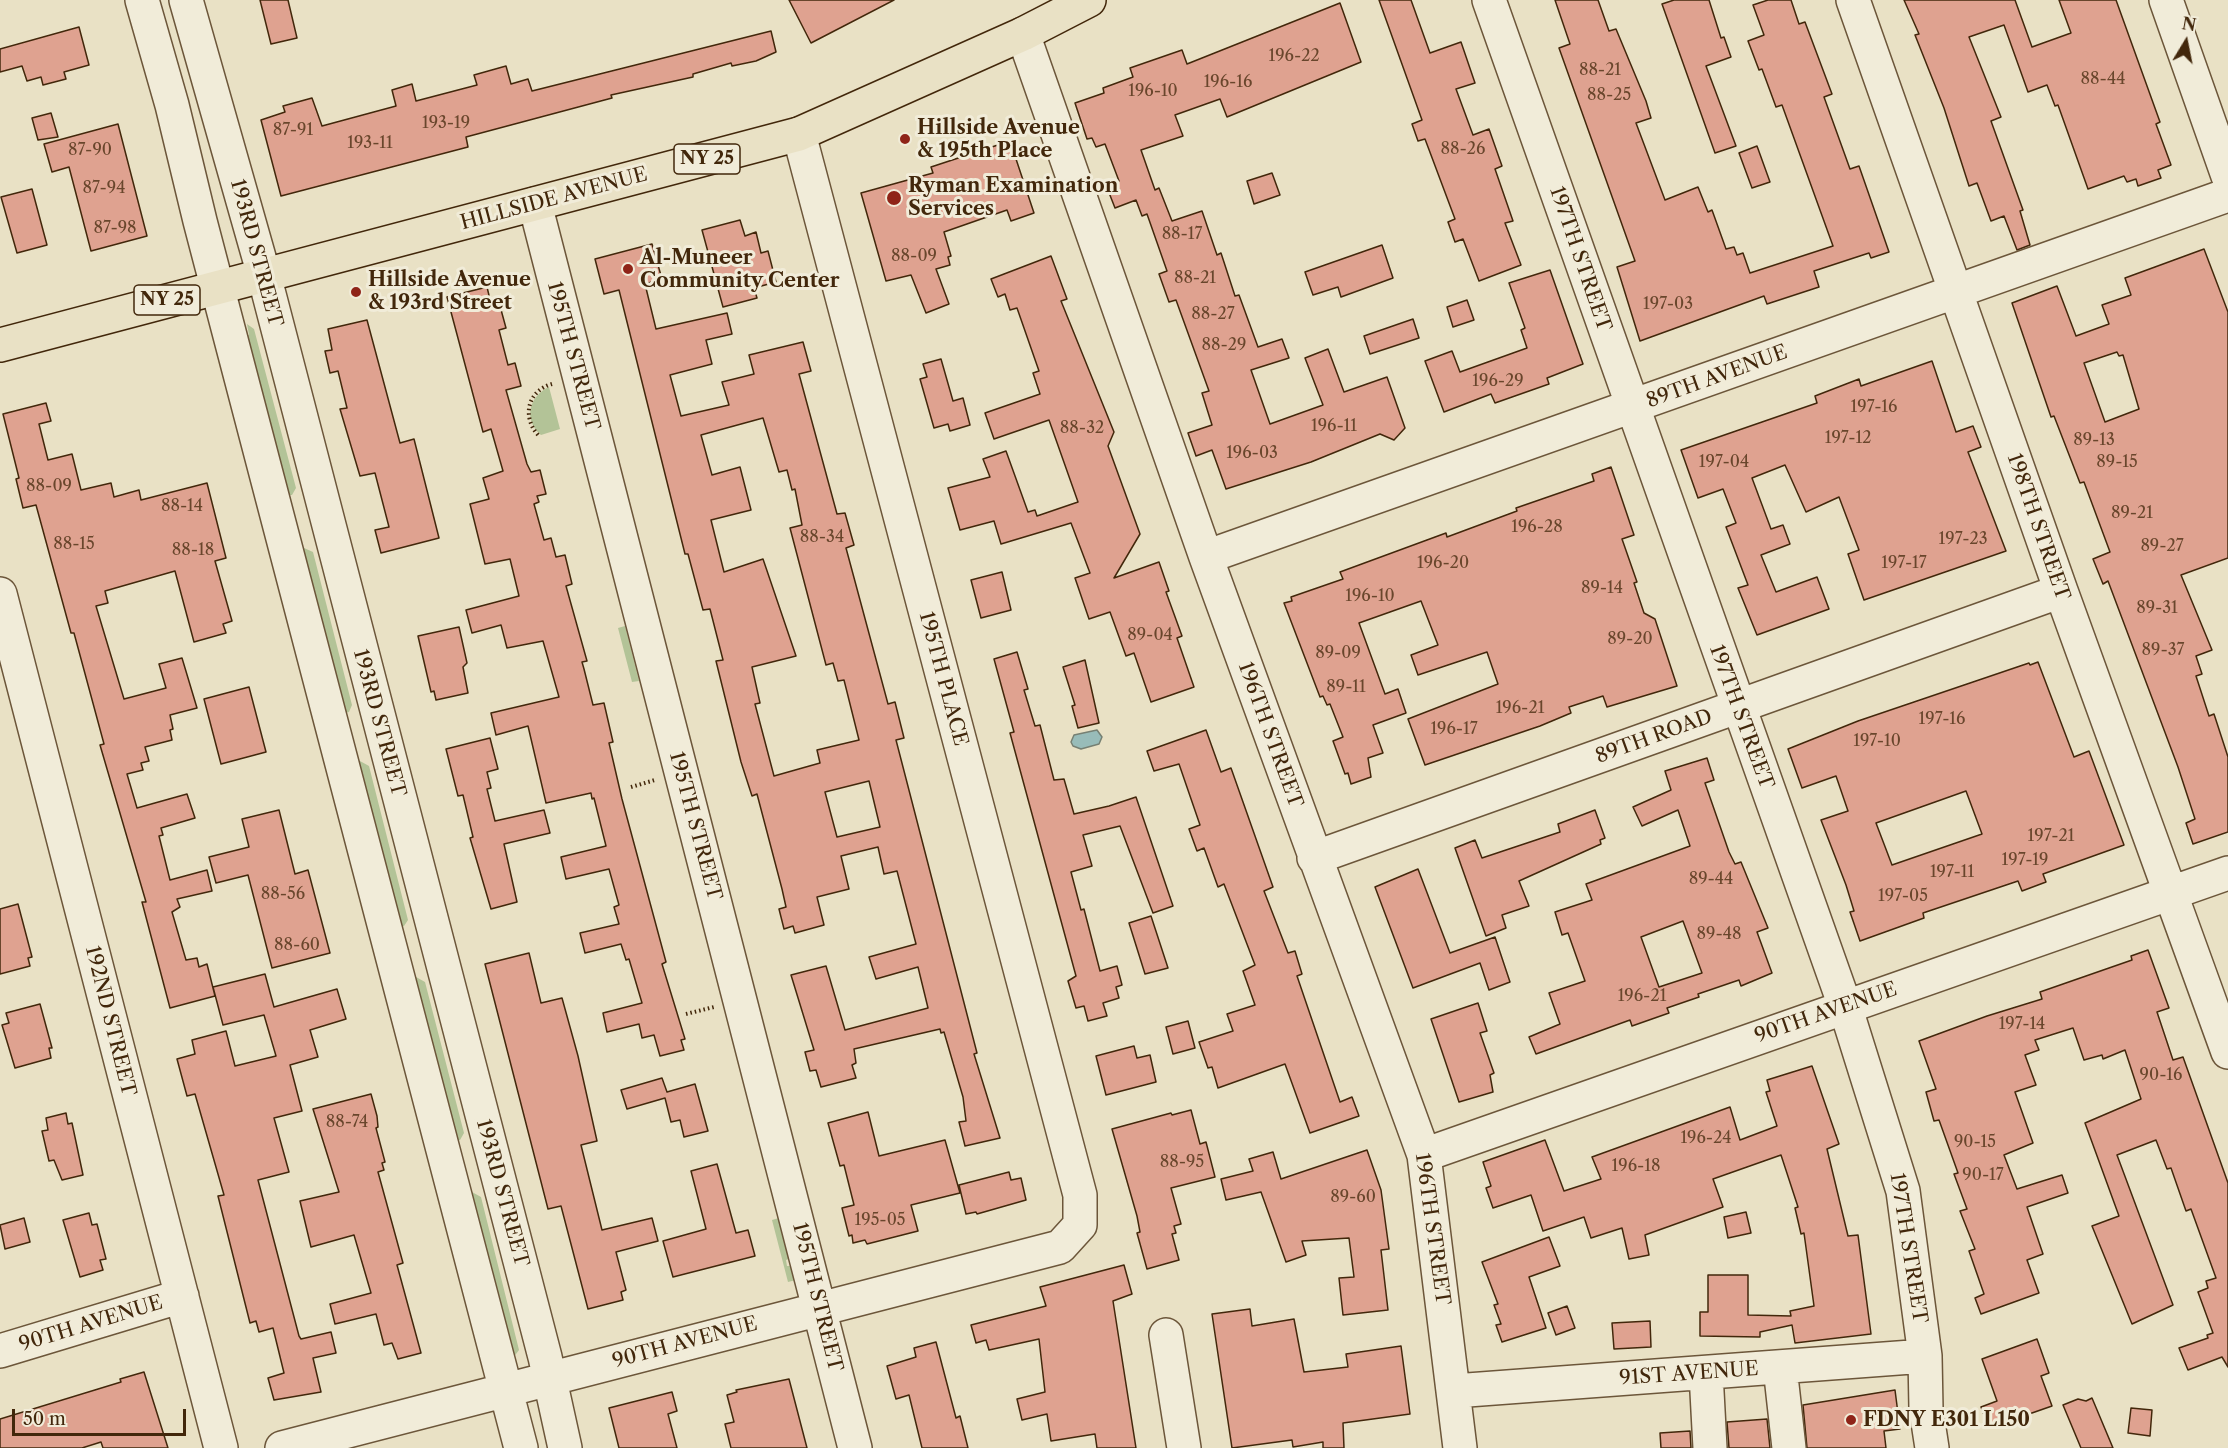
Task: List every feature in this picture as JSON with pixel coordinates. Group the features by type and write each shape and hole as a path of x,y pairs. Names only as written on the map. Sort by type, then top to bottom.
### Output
{"main road":[{"name":"HILLSIDE AVENUE","path":"0,345 800,134 1023,34 1089,0"}],"street":[{"path":"142,0 172,105 280,529 521,1448"},
{"name":"193RD STREET","path":"186,0 264,275 550,1379 565,1448"},
{"name":"197TH STREET","path":"1489,0 1737,708 1845,1006 1903,1191 1925,1356 1912,1410 1932,1448"},
{"name":"198TH STREET","path":"1853,0 2061,591 2172,892 2228,1052"},
{"path":"2166,0 2228,176"},
{"name":"196TH STREET","path":"1023,34 1206,557 1424,1155 1460,1448"},
{"path":"172,105 213,97"},
{"name":"195TH PLACE","path":"800,134 1080,1196 1080,1225"},
{"name":"89TH AVENUE","path":"1206,557 2228,195"},
{"name":"195TH STREET","path":"535,204 855,1448"},
{"path":"280,529 326,515"},
{"name":"89TH ROAD","path":"1314,858 2061,591"},
{"name":"192ND STREET","path":"0,594 221,1448"},
{"path":"338,748 382,735"},
{"name":"90TH AVENUE","path":"1424,1155 2228,873"},
{"path":"395,969 440,956"},
{"path":"448,1171 493,1159"},
{"name":"90TH AVENUE","path":"282,1448 1060,1247 1080,1225"},
{"name":"90TH AVENUE","path":"0,1352 182,1296"},
{"path":"1166,1335 1184,1448"},
{"name":"91ST AVENUE","path":"1454,1391 1925,1356"},
{"path":"1780,1367 1789,1448"},
{"path":"1706,1372 1710,1448"}],"path":[{"path":"538,435 528,418 529,404 536,392 552,384"},
{"path":"631,787 656,780"},
{"path":"686,1014 723,1005"}],"green space":[{"path":"247,324 254,329 296,488 292,495 284,495 240,337 249,335"},
{"path":"549,387 560,429 541,435 532,422 531,409 537,396"},
{"path":"304,548 313,552 352,705 349,712 345,713 300,549"},
{"path":"625,626 639,681 632,682 618,628"},
{"path":"360,761 369,766 408,920 401,927 357,763"},
{"path":"416,977 425,982 464,1133 457,1141 413,979"},
{"path":"472,1192 481,1197 519,1350 513,1358 468,1194"},
{"path":"779,1218 789,1259 786,1260 787,1266 792,1266 796,1280 788,1282 772,1220"}],"water":[{"path":"1097,730 1102,737 1099,744 1081,749 1073,746 1071,742 1074,735"}],"building":[{"path":"260,0 288,0 297,38 271,44"},
{"path":"789,0 894,0 811,43"},
{"path":"1379,0 1411,0 1430,53 1461,42 1475,83 1456,89 1473,135 1489,129 1502,166 1495,169 1513,221 1505,223 1521,265 1479,281 1463,239 1455,242 1448,222 1455,219 1425,139 1418,141 1412,124 1422,120"},
{"path":"1555,0 1598,0 1609,31 1616,29 1646,101 1651,118 1636,123 1665,200 1698,187 1708,212 1712,210 1726,249 1734,247 1737,255 1743,253 1750,273 1833,246 1782,105 1776,107 1762,69 1759,70 1748,41 1764,35 1753,5 1768,0 1791,0 1799,24 1805,22 1832,94 1824,97 1850,169 1859,166 1889,252 1871,258 1869,253 1814,271 1819,287 1767,304 1764,296 1640,341 1617,267 1635,261 1559,48 1570,44"},
{"path":"1674,0 1709,0 1721,38 1724,37 1731,57 1706,66 1736,146 1715,153 1662,4"},
{"path":"1904,0 2015,0 2032,47 2071,33 2059,0 2116,0 2160,122 2156,124 2171,165 2158,170 2161,178 2138,186 2136,179 2127,182 2124,176 2088,189 2058,105 2055,106 2047,85 2028,92 2004,25 1969,37 2001,117 1991,121 2023,210 2020,211 2030,245 2017,250 2004,216 1991,221 1977,183 1969,186 1944,108 1915,35 1919,34"},
{"path":"1340,3 1361,62 1227,117 1220,99 1175,115 1183,136 1141,150 1155,190 1159,188 1172,221 1202,211 1217,255 1221,253 1235,296 1239,295 1258,347 1282,339 1289,358 1251,370 1270,424 1323,405 1305,358 1328,349 1344,392 1387,377 1405,428 1394,440 1380,434 1311,462 1226,489 1212,450 1196,456 1188,433 1212,425 1202,393 1209,391 1176,300 1169,302 1159,274 1167,271 1147,214 1142,216 1136,200 1115,208 1106,185 1119,181 1105,144 1096,147 1092,138 1087,139 1075,103 1104,93 1103,88 1133,77 1130,68 1182,50 1187,64"},
{"path":"79,27 89,65 64,72 66,79 43,85 41,77 27,81 22,66 0,72 0,49"},
{"path":"771,31 776,52 756,61 732,66 731,63 693,74 693,77 611,95 612,98 466,137 468,147 281,196 261,120 285,112 283,106 312,98 322,126 396,106 392,90 412,84 416,101 477,85 474,75 506,66 511,84 528,79 532,91"},
{"path":"51,113 58,137 38,140 32,118"},
{"path":"118,124 147,236 91,251 69,167 52,172 44,144"},
{"path":"1010,141 1034,213 1011,221 1007,210 944,232 951,256 948,257 950,265 936,269 949,304 926,313 911,275 886,281 861,193 933,173 931,167"},
{"path":"1757,146 1770,182 1752,188 1739,153"},
{"path":"1272,173 1280,195 1254,204 1247,181"},
{"path":"32,189 47,245 17,253 1,197"},
{"path":"740,220 745,236 756,232 761,253 768,251 776,282 754,288 757,298 723,307 702,230"},
{"path":"652,244 662,279 645,284 656,329 727,313 732,334 706,340 712,364 670,375 681,416 729,405 722,382 754,374 749,355 803,342 811,371 799,374 837,514 845,513 854,545 846,548 888,704 895,702 904,738 896,740 977,1053 974,1054 1000,1138 965,1146 959,1122 966,1121 963,1097 944,1032 941,1033 940,1029 854,1049 856,1063 852,1065 856,1078 821,1087 816,1070 810,1071 805,1052 814,1050 791,975 826,966 845,1030 928,1008 918,967 876,979 869,957 916,944 897,871 884,874 878,847 841,856 849,889 817,897 824,925 795,933 793,926 784,929 779,909 786,907 782,889 757,794 752,796 741,762 716,661 723,660 710,609 703,610 688,554 685,554 619,290 604,294 595,259","holes":["763,418 779,472 787,470 792,490 795,489 802,525 790,528 826,665 833,663 838,681 844,680 859,740 817,750 820,763 774,776 755,704 760,703 752,667 796,656 763,559 724,572 711,520 751,510 740,467 712,475 701,435","869,781 880,827 837,837 825,792"]},
{"path":"1382,245 1393,278 1341,297 1338,287 1313,295 1305,272"},
{"path":"2204,249 2228,312 2228,558 2181,575 2212,650 2196,656 2202,674 2196,676 2209,716 2214,714 2228,757 2228,832 2193,844 2186,823 2195,819 2178,767 2108,581 2103,584 2093,559 2110,552 2084,482 2080,483 2054,416 2051,417 2012,303 2057,286 2076,336 2109,324 2102,305 2131,295 2125,278","holes":["2117,352 2119,356 2123,355 2139,409 2105,422 2084,363"]},
{"path":"1051,256 1067,299 1061,301 1114,432 1108,446 1140,534 1114,578 1159,562 1169,591 1166,592 1182,636 1177,638 1194,687 1151,702 1134,653 1126,656 1110,612 1089,619 1075,578 1090,573 1071,523 1001,544 994,521 960,530 948,488 990,477 983,459 1006,451 1028,512 1035,510 1037,516 1078,502 1049,420 994,439 985,413 1040,394 1033,373 1039,371 1017,308 1010,310 1005,294 998,297 991,279"},
{"path":"1550,270 1583,364 1547,378 1549,384 1495,403 1491,394 1444,412 1425,361 1452,351 1460,372 1527,348 1521,330 1525,328 1509,283"},
{"path":"487,287 492,308 500,306 506,328 499,330 508,365 515,363 521,386 506,390 527,464 531,472 540,470 546,494 537,496 539,502 534,504 544,540 551,538 556,557 565,555 572,584 566,586 587,661 582,662 593,705 604,703 613,742 609,743 622,799 666,962 662,964 685,1039 681,1040 684,1050 660,1056 654,1035 642,1038 639,1024 607,1032 603,1013 642,1003 629,959 626,960 621,944 585,953 580,933 619,924 614,907 619,905 609,869 566,879 561,857 606,846 594,798 592,799 591,793 546,803 528,726 496,735 491,713 559,697 543,641 507,648 501,625 472,633 466,610 519,596 510,559 485,564 470,504 489,499 483,478 503,471 491,429 483,432 447,297"},
{"path":"1467,300 1474,320 1453,327 1447,307"},
{"path":"1413,319 1419,338 1370,354 1364,336"},
{"path":"367,320 400,443 414,439 439,538 381,553 375,530 389,527 375,473 360,476 340,409 347,408 338,371 330,373 325,351 332,350 328,329"},
{"path":"941,359 953,401 963,398 970,425 950,431 948,424 934,428 920,379 927,377 923,364"},
{"path":"1932,361 1956,432 1973,426 1981,447 1968,452 2006,551 1864,600 1848,554 1859,550 1839,497 1806,512 1785,465 1752,478 1771,529 1783,525 1790,544 1761,555 1776,592 1817,577 1829,609 1757,635 1738,588 1748,585 1726,527 1736,523 1723,489 1698,498 1681,450 1817,403 1815,396 1859,379 1861,386"},
{"path":"46,403 51,421 39,424 48,460 72,454 81,490 111,483 114,497 139,490 141,500 207,483 226,558 215,561 232,621 223,624 226,633 194,642 175,571 105,591 108,603 96,606 124,699 166,688 159,664 182,658 197,708 170,715 173,729 170,730 172,740 145,747 149,761 141,763 143,770 127,774 137,808 187,794 195,818 161,828 163,835 159,836 170,880 207,870 212,891 177,899 180,907 172,912 186,960 197,958 199,967 207,964 215,996 170,1008 142,902 146,902 100,745 104,744 74,633 71,633 36,505 23,508 16,479 19,478 3,414"},
{"path":"1611,467 1634,535 1622,539 1637,582 1634,583 1644,613 1655,619 1677,686 1607,707 1603,696 1569,707 1571,713 1540,726 1425,765 1408,719 1498,684 1487,652 1418,675 1411,655 1438,645 1421,601 1359,623 1385,694 1398,689 1406,713 1373,725 1383,753 1368,758 1371,777 1351,784 1333,741 1343,737 1330,704 1327,705 1323,696 1320,697 1284,603 1292,601 1291,597 1343,579 1340,572 1446,533 1447,537 1517,511 1516,508 1594,481 1592,474"},
{"path":"1002,572 1011,610 981,618 971,580"},
{"path":"459,627 467,663 463,667 468,693 436,700 434,691 431,692 418,636"},
{"path":"1017,652 1028,689 1024,690 1035,726 1040,725 1054,780 1064,779 1074,814 1136,797 1173,906 1153,913 1120,826 1083,835 1092,866 1071,872 1081,910 1084,909 1100,971 1117,966 1122,985 1116,987 1119,998 1103,1003 1107,1016 1088,1021 1084,1006 1076,1008 1068,981 1076,976 1010,733 1014,732 994,659"},
{"path":"1085,660 1099,723 1078,728 1072,706 1075,705 1063,667"},
{"path":"2038,662 2074,757 2089,751 2124,845 2043,874 2046,882 2022,891 2018,881 1923,913 1924,918 1860,941 1850,912 1854,911 1846,885 1821,820 1848,811 1836,776 1802,788 1788,749 1858,721 2029,663 2030,665","holes":["1966,791 1982,834 1892,865 1876,823"]},
{"path":"249,687 266,752 221,764 204,699"},
{"path":"1206,730 1221,772 1231,768 1273,887 1264,891 1288,953 1295,951 1302,974 1297,976 1340,1102 1352,1097 1359,1116 1310,1133 1285,1064 1218,1088 1212,1067 1208,1068 1199,1042 1233,1031 1227,1014 1255,1005 1243,971 1255,965 1224,884 1218,887 1204,848 1197,851 1189,829 1200,825 1179,764 1154,771 1147,751"},
{"path":"490,738 498,769 487,772 491,788 487,789 495,821 544,810 550,833 504,844 517,902 491,909 470,838 473,837 463,795 458,796 446,749"},
{"path":"1707,758 1714,780 1705,783 1729,852 1735,864 1741,862 1768,928 1757,932 1772,973 1741,986 1739,980 1698,994 1699,997 1667,1008 1669,1013 1632,1026 1630,1020 1536,1054 1529,1037 1560,1024 1549,993 1585,981 1568,933 1562,935 1555,912 1592,900 1586,884 1690,846 1678,810 1642,826 1633,807 1671,790 1665,771","holes":["1683,921 1702,973 1659,987 1641,937"]},
{"path":"279,810 295,874 308,870 330,953 272,968 248,875 216,883 209,857 249,847 242,819"},
{"path":"1595,810 1605,838 1600,840 1601,844 1519,881 1529,906 1502,915 1506,928 1486,936 1455,848 1475,840 1482,858 1560,832 1558,824"},
{"path":"1418,869 1450,953 1495,937 1510,982 1489,990 1480,963 1413,988 1375,887"},
{"path":"18,904 32,957 28,958 30,966 0,974 0,909"},
{"path":"1151,916 1168,968 1145,974 1129,923"},
{"path":"2148,950 2169,1008 2157,1012 2173,1060 2183,1057 2228,1183 2228,1367 2222,1357 2188,1370 2179,1348 2208,1338 2207,1335 2213,1333 2198,1292 2208,1288 2206,1281 2216,1278 2191,1209 2186,1211 2171,1168 2167,1169 2156,1140 2117,1155 2173,1305 2132,1324 2092,1226 2119,1216 2085,1123 2141,1099 2125,1050 2103,1059 2102,1055 2084,1060 2073,1028 2035,1040 2039,1050 2025,1055 2036,1085 2015,1092 2033,1143 2004,1155 2017,1189 2062,1175 2068,1193 2027,1207 2043,1254 2027,1260 2039,1293 1981,1314 1975,1298 1984,1294 1969,1251 1975,1249 1960,1211 1967,1209 1954,1174 1958,1173 1939,1120 1934,1121 1926,1092 1936,1089 1919,1041 2042,999 2040,992 2132,960 2131,956"},
{"path":"529,953 541,1003 562,998 578,1056 597,1141 581,1145 602,1230 652,1218 658,1241 616,1252 626,1290 621,1292 623,1300 588,1309 561,1206 548,1209 485,964"},
{"path":"265,974 274,1007 337,989 346,1019 310,1030 318,1057 290,1065 302,1111 274,1118 289,1172 258,1180 299,1336 301,1339 331,1332 336,1353 313,1358 321,1392 274,1400 268,1378 284,1373 273,1328 259,1332 256,1321 250,1323 218,1196 224,1195 195,1094 187,1096 177,1059 195,1054 192,1040 226,1031 235,1066 276,1056 264,1015 223,1025 213,987"},
{"path":"1478,1003 1487,1031 1480,1033 1494,1073 1490,1075 1493,1092 1459,1102 1431,1019"},
{"path":"40,1004 52,1048 49,1048 51,1058 15,1068 2,1025 9,1023 6,1013"},
{"path":"1188,1021 1195,1048 1173,1054 1166,1027"},
{"path":"1134,1046 1137,1058 1150,1055 1156,1082 1106,1095 1096,1056"},
{"path":"1812,1066 1839,1144 1827,1149 1848,1236 1858,1235 1871,1334 1795,1343 1792,1325 1760,1332 1760,1337 1700,1336 1700,1312 1708,1312 1708,1275 1748,1275 1748,1315 1791,1316 1790,1311 1814,1306 1804,1233 1801,1234 1795,1208 1798,1207 1781,1155 1713,1179 1723,1207 1645,1235 1649,1255 1629,1259 1622,1228 1591,1238 1584,1217 1543,1231 1531,1195 1493,1208 1486,1188 1491,1186 1483,1162 1545,1140 1564,1191 1601,1179 1592,1157 1730,1107 1740,1140 1777,1126 1766,1092 1770,1091 1767,1080"},
{"path":"662,1078 667,1092 695,1084 708,1131 684,1137 680,1120 671,1122 665,1098 627,1109 621,1090"},
{"path":"371,1094 377,1116 378,1127 376,1128 385,1162 382,1163 384,1170 378,1172 403,1263 397,1265 421,1353 398,1359 392,1343 384,1345 376,1314 335,1324 330,1304 371,1293 354,1235 311,1247 300,1201 339,1192 313,1109"},
{"path":"1191,1110 1200,1144 1206,1142 1215,1177 1171,1188 1181,1224 1174,1226 1176,1233 1172,1234 1179,1260 1147,1269 1137,1233 1140,1232 1137,1216 1112,1129"},
{"path":"868,1112 879,1156 945,1140 960,1193 911,1205 918,1231 867,1244 865,1240 853,1243 852,1235 849,1236 842,1208 854,1205 844,1165 840,1166 828,1123"},
{"path":"66,1113 68,1124 72,1123 83,1175 62,1180 54,1160 49,1161 42,1131 48,1130 46,1118"},
{"path":"1367,1150 1381,1190 1389,1249 1381,1250 1388,1310 1343,1315 1339,1278 1354,1277 1349,1238 1302,1241 1306,1255 1286,1262 1261,1192 1226,1200 1221,1179 1253,1171 1249,1159 1273,1152 1281,1179"},
{"path":"717,1164 736,1233 748,1230 755,1256 673,1277 663,1241 706,1229 691,1171"},
{"path":"1009,1172 1011,1180 1021,1178 1026,1200 977,1214 976,1212 966,1214 959,1185"},
{"path":"1746,1212 1751,1233 1728,1238 1724,1217"},
{"path":"89,1213 92,1225 97,1224 106,1259 100,1260 103,1270 80,1277 63,1220"},
{"path":"24,1218 30,1242 5,1249 0,1225"},
{"path":"1549,1237 1560,1266 1529,1277 1546,1328 1502,1342 1496,1325 1501,1324 1494,1305 1498,1304 1482,1262"},
{"path":"1124,1265 1132,1294 1113,1301 1136,1448 1097,1448 1095,1434 1051,1441 1047,1414 1022,1420 1017,1399 1045,1392 1039,1339 989,1350 986,1340 976,1343 971,1325 1046,1306 1040,1287"},
{"path":"1567,1306 1575,1328 1556,1335 1548,1313"},
{"path":"1250,1309 1252,1326 1294,1319 1304,1372 1348,1367 1346,1354 1401,1346 1410,1414 1343,1423 1344,1448 1323,1448 1323,1442 1293,1447 1292,1440 1232,1448 1212,1314"},
{"path":"1650,1321 1651,1347 1614,1349 1612,1323"},
{"path":"2037,1339 2049,1373 2041,1376 2052,1406 1989,1428 1981,1407 1997,1401 1982,1359"},
{"path":"936,1342 956,1418 960,1416 968,1448 922,1448 909,1395 896,1399 887,1366 916,1357 914,1348"},
{"path":"144,1372 168,1448 103,1448 101,1442 82,1448 0,1448 0,1419 121,1382 120,1379"},
{"path":"789,1379 807,1448 731,1448 725,1424 734,1422 727,1395 737,1392 736,1390"},
{"name":"FDNY E301 L150","path":"1895,1390 1900,1429 1884,1431 1886,1448 1807,1448 1803,1405"},
{"path":"672,1392 677,1411 668,1414 677,1448 619,1448 609,1408"},
{"path":"2092,1398 2113,1448 2081,1448 2063,1405 2078,1399 2086,1401"},
{"path":"2131,1408 2152,1410 2150,1436 2128,1433"},
{"path":"1767,1419 1770,1448 1729,1448 1727,1422"},
{"path":"1690,1431 1691,1448 1661,1448 1660,1433"}],"place":[{"name":"Hillside Avenue & 195th Place","path":"905,139"},
{"name":"Ryman Examination Services","path":"894,198"},
{"name":"Al-Muneer Community Center","path":"628,269"},
{"name":"Hillside Avenue & 193rd Street","path":"356,292"},
{"name":"FDNY E301 L150","path":"1851,1420"}]}
